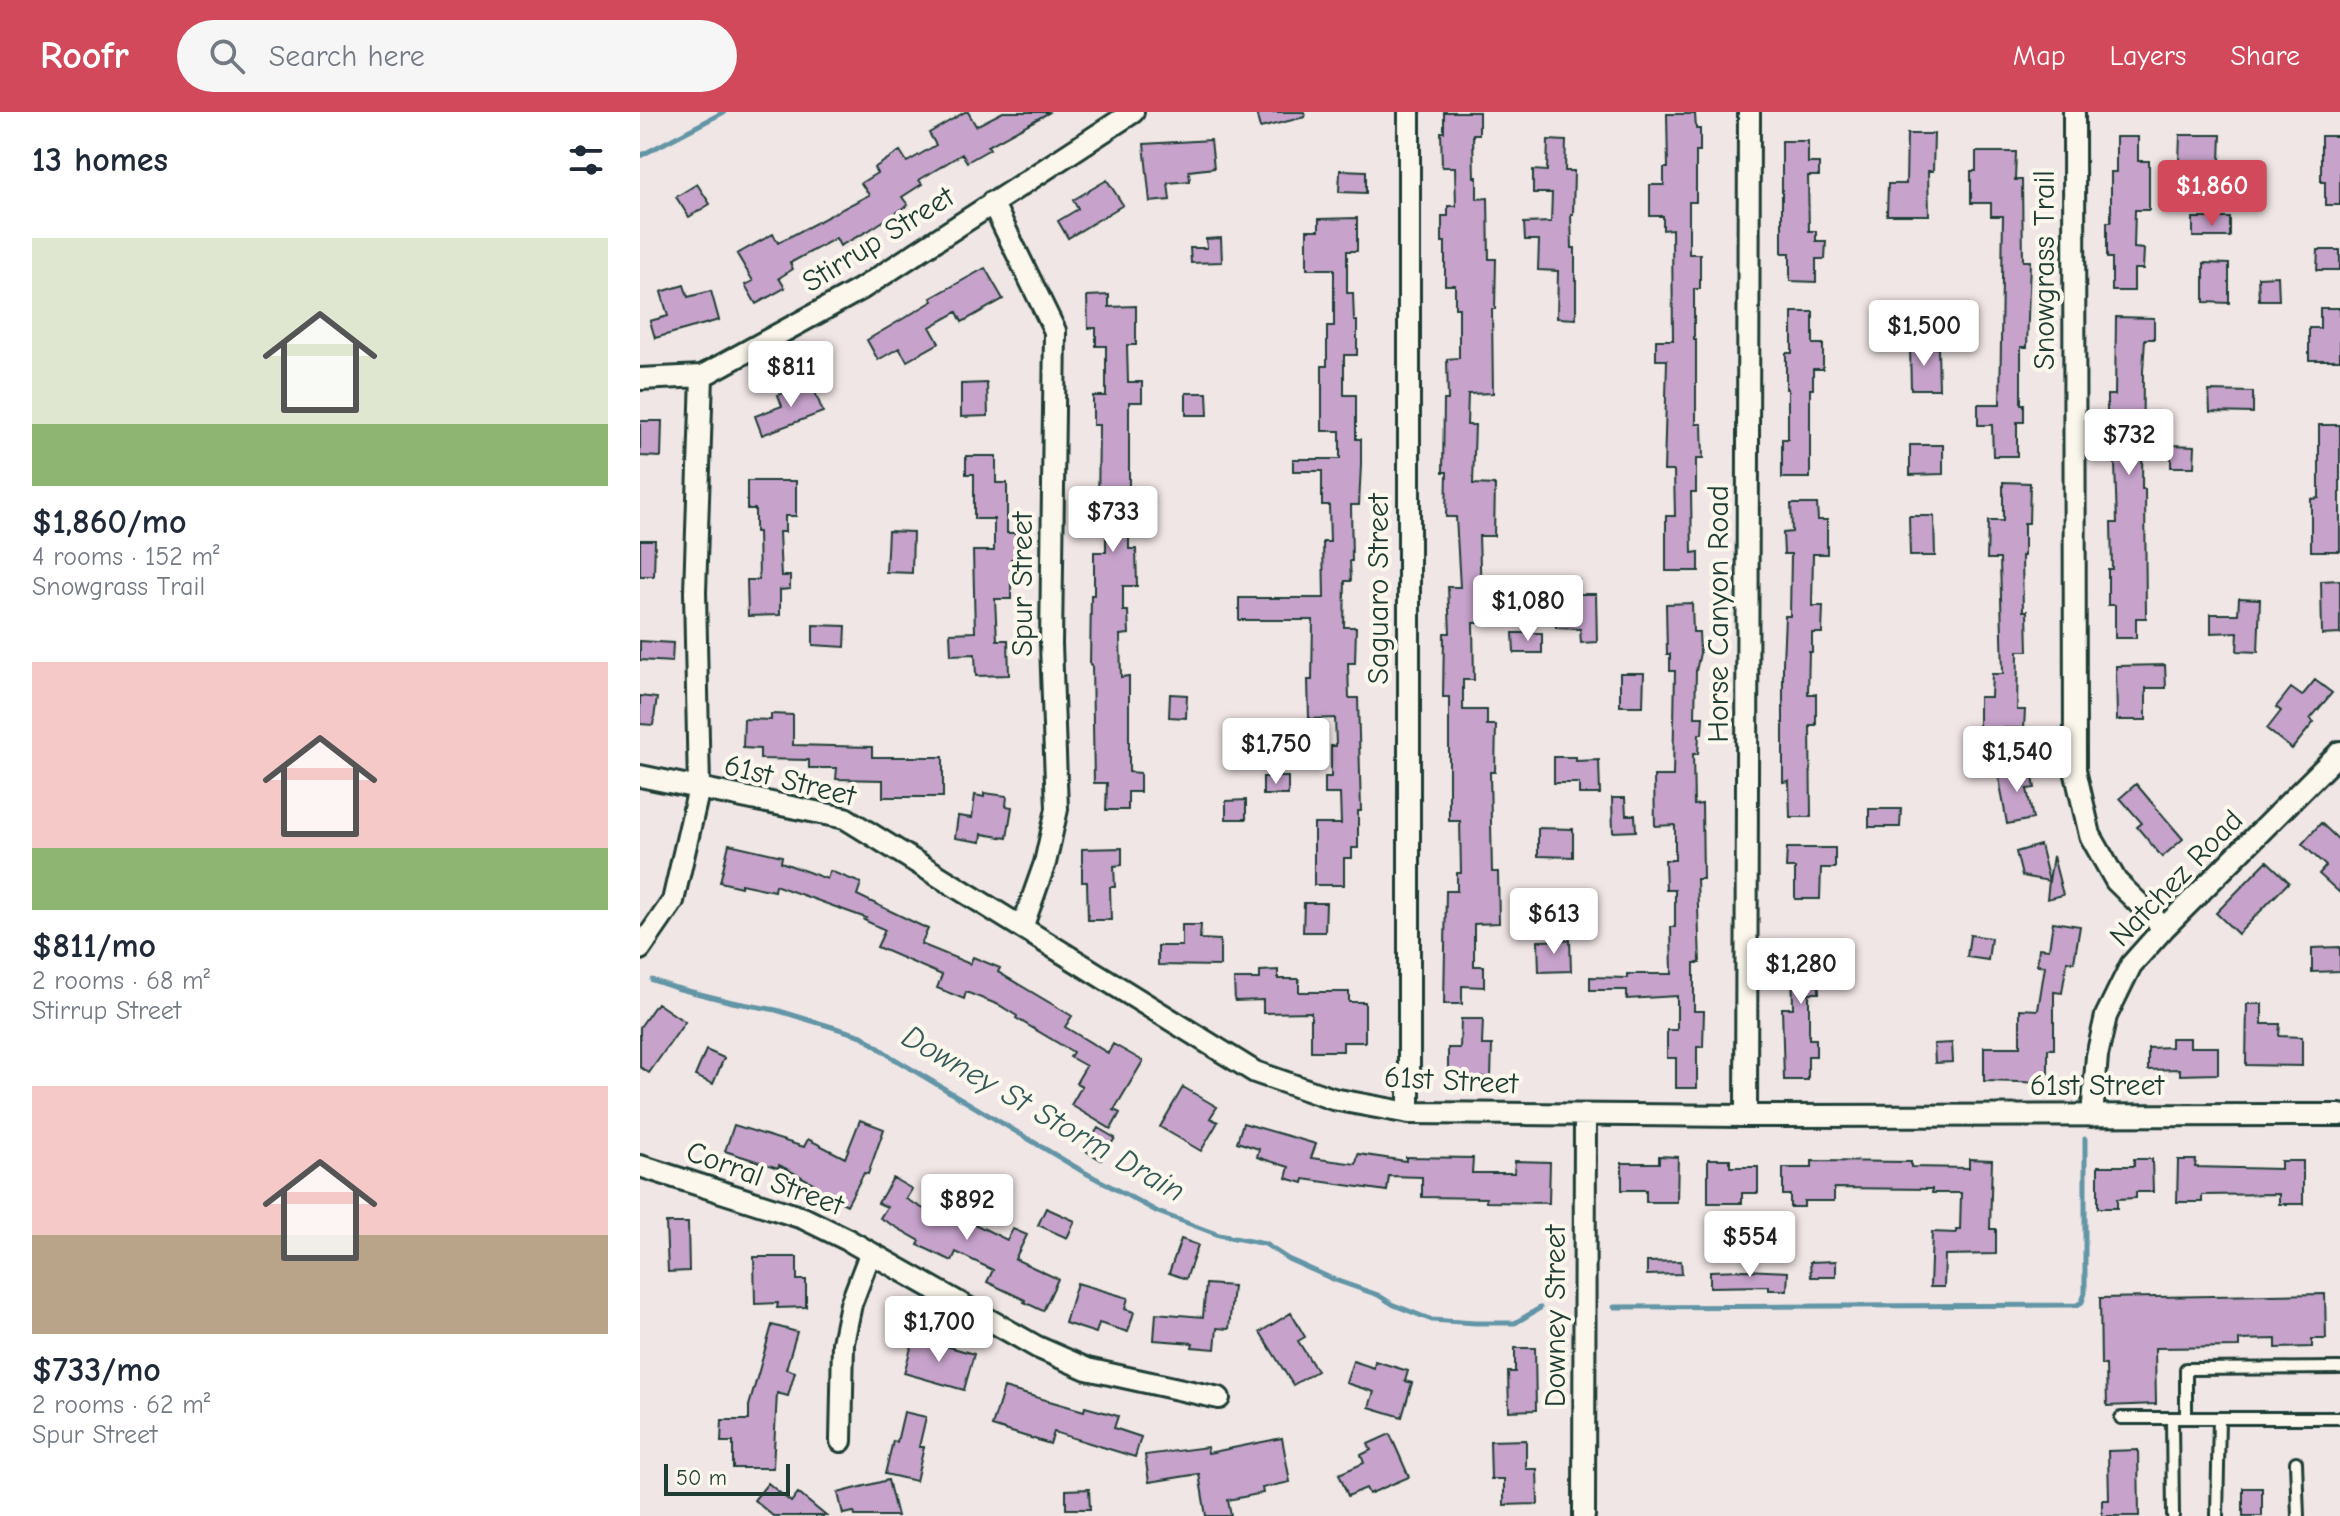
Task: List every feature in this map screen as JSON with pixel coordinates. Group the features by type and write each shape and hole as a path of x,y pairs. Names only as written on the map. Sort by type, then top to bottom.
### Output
{"street":[{"name":"Stirrup Street","path":"640,379 702,376 861,289 1133,112"},
{"name":"Saguaro Street","path":"1409,112 1409,1113"},
{"name":"Horse Canyon Road","path":"1746,1116 1749,112"},
{"name":"Snowgrass Trail","path":"2074,112 2075,770 2090,835 2116,881 2164,928"},
{"name":"Spur Street","path":"992,202 1055,331 1051,644 1057,809 1045,863 1022,928"},
{"path":"640,949 673,901 699,788 695,592 702,376"},
{"name":"Natchez Road","path":"2092,1116 2097,1056 2106,1016 2131,965 2164,928 2339,756"},
{"name":"61st Street","path":"640,776 845,818 1255,1072 1333,1099 1409,1113 2340,1115"},
{"name":"Downey Street","path":"1584,1516 1585,1115"},
{"name":"Corral Street","path":"640,1166 803,1218 848,1240 1037,1347 1087,1369 1219,1398"},
{"path":"841,1441 843,1343 851,1304 870,1254"}],"lane":[{"path":"2186,1418 2186,1369 2340,1368"},
{"path":"2121,1418 2340,1418"},
{"path":"2172,1418 2173,1516"},
{"path":"2217,1516 2219,1418"},
{"path":"2296,1462 2298,1516"}],"building":[{"path":"965,112 976,126 1003,112 1050,112 988,146 990,149 967,162 962,154 919,180 922,184 902,197 908,205 868,231 840,246 836,238 790,263 793,269 779,278 785,288 756,304 745,285 753,281 737,254 773,234 778,243 869,195 861,183 877,173 874,168 900,151 907,162 936,145 929,133"},
{"path":"1256,112 1304,112 1305,117 1260,128"},
{"path":"1444,112 1479,112 1479,134 1473,134 1474,177 1477,177 1477,199 1488,198 1489,259 1496,259 1495,309 1492,309 1493,393 1468,394 1467,425 1475,425 1473,484 1495,485 1494,536 1479,536 1482,623 1473,623 1474,680 1463,680 1463,710 1487,710 1487,725 1496,725 1495,772 1490,772 1492,872 1498,872 1499,923 1474,924 1474,966 1484,966 1484,987 1462,986 1462,1004 1444,1004 1446,891 1457,891 1457,873 1461,873 1460,821 1449,821 1449,697 1443,697 1444,633 1450,633 1448,587 1460,587 1456,517 1446,517 1447,472 1443,472 1444,400 1448,400 1447,359 1459,358 1459,308 1455,308 1455,285 1445,285 1445,242 1442,242 1442,216 1448,216 1448,206 1456,206 1455,167 1442,167"},
{"path":"1667,114 1695,114 1696,129 1700,129 1700,152 1696,152 1696,202 1689,202 1689,254 1700,254 1700,289 1694,289 1694,340 1696,424 1702,424 1703,459 1696,459 1696,492 1691,492 1692,553 1699,552 1699,571 1666,571 1666,516 1675,516 1674,471 1664,471 1667,360 1656,360 1656,340 1673,340 1672,229 1663,230 1663,216 1650,216 1650,185 1664,185 1664,168 1668,168"},
{"path":"1907,134 1934,134 1933,171 1928,171 1929,215 1887,215 1888,184 1906,184"},
{"path":"2180,135 2221,135 2220,161 2179,161"},
{"path":"2321,136 2340,136 2340,205 2325,205 2325,182 2321,182"},
{"path":"2116,137 2138,137 2138,161 2149,161 2149,210 2135,210 2134,248 2144,249 2143,269 2134,269 2134,291 2112,291 2112,258 2107,258 2107,222 2111,222 2111,172 2116,172"},
{"path":"1211,140 1214,168 1189,171 1190,181 1168,183 1170,200 1150,202 1144,144"},
{"path":"1548,140 1566,141 1565,171 1574,171 1571,214 1576,319 1557,318 1558,271 1538,270 1539,240 1525,240 1524,223 1551,222 1552,193 1533,193 1533,170 1547,171"},
{"path":"1782,141 1808,141 1808,163 1819,163 1819,176 1808,176 1809,231 1816,231 1816,241 1826,241 1825,259 1816,259 1816,282 1790,281 1790,253 1782,253"},
{"path":"1976,152 2016,152 2015,180 2022,180 2023,261 2030,261 2027,347 2021,347 2024,422 2017,422 2017,456 1993,456 1992,425 1978,425 1978,404 2000,404 2003,216 1991,216 1991,203 1971,203 1971,171 1976,171"},
{"path":"1340,170 1366,171 1366,193 1339,192"},
{"path":"1107,180 1123,205 1068,238 1058,221 1078,209 1073,200"},
{"path":"697,184 710,204 689,217 676,197"},
{"path":"1357,218 1357,251 1347,251 1347,293 1353,293 1357,355 1344,355 1344,395 1356,395 1356,439 1361,439 1361,465 1359,505 1351,505 1351,581 1345,581 1344,627 1356,627 1355,663 1348,663 1349,698 1358,698 1361,811 1358,811 1358,848 1352,848 1352,858 1344,858 1344,885 1314,885 1314,824 1341,824 1340,794 1325,794 1325,777 1331,777 1331,746 1336,746 1335,718 1309,719 1308,680 1312,680 1313,620 1239,620 1239,598 1324,598 1323,542 1330,542 1329,505 1322,505 1322,471 1293,471 1293,459 1340,459 1340,431 1322,431 1322,366 1327,366 1327,326 1334,326 1334,269 1307,269 1307,230 1319,230 1319,219"},
{"path":"2193,218 2230,218 2230,237 2193,237"},
{"path":"1221,238 1222,262 1191,263 1190,248 1207,248 1206,239"},
{"path":"2318,250 2340,250 2340,270 2317,270"},
{"path":"2204,263 2229,264 2229,303 2204,302"},
{"path":"985,268 1003,299 962,322 957,312 930,327 939,343 907,361 899,348 878,360 867,340 933,301 931,298"},
{"path":"2278,276 2279,300 2259,300 2258,277"},
{"path":"684,285 688,297 711,291 719,320 655,338 650,321 668,316 661,292"},
{"path":"1109,295 1109,307 1136,306 1136,345 1127,345 1128,382 1142,382 1142,402 1129,402 1129,549 1136,549 1137,586 1123,586 1123,611 1128,611 1129,634 1120,635 1121,677 1129,676 1129,772 1140,773 1140,792 1128,792 1128,810 1106,810 1107,783 1094,783 1091,595 1094,595 1094,552 1106,552 1106,510 1098,510 1099,425 1093,425 1093,396 1106,396 1106,346 1096,346 1096,328 1088,328 1087,296"},
{"path":"2320,308 2340,308 2340,360 2309,360 2309,328 2320,328"},
{"path":"1792,312 1813,312 1813,344 1823,344 1823,369 1813,369 1813,389 1810,389 1810,478 1782,478 1782,439 1788,439 1786,353 1792,353"},
{"path":"2116,317 2154,318 2154,339 2145,339 2143,371 2142,489 2145,489 2146,618 2136,618 2136,638 2115,638 2115,605 2108,605 2108,569 2112,569 2111,523 2117,523 2114,435 2107,435 2107,395 2115,395"},
{"path":"1910,348 1938,348 1939,389 1911,389"},
{"path":"811,382 823,412 762,435 755,416 782,406 778,395"},
{"path":"987,383 988,416 961,417 961,384"},
{"path":"2209,391 2253,392 2253,413 2210,412"},
{"path":"1186,393 1207,393 1208,415 1186,415"},
{"path":"640,421 662,421 661,457 640,456"},
{"path":"2319,425 2340,425 2340,551 2311,551 2311,499 2319,498"},
{"path":"1910,445 1943,445 1943,474 1910,475"},
{"path":"2171,445 2195,446 2194,467 2171,467"},
{"path":"966,456 996,456 996,483 1007,483 1007,533 1015,533 1015,559 1011,559 1011,599 995,599 997,640 1008,640 1009,675 976,676 975,654 951,655 950,633 975,632 973,551 994,551 994,519 974,519 974,474 966,474"},
{"path":"747,481 796,481 796,516 785,516 785,532 779,532 781,576 790,576 790,589 780,590 780,615 748,616 747,580 759,580 758,532 755,532 755,509 747,509"},
{"path":"2003,482 2030,483 2029,523 2024,523 2022,556 2023,611 2027,611 2028,651 2018,651 2017,710 2025,710 2024,728 1979,728 1979,697 1991,697 1992,674 2003,674 2000,559 1987,559 1988,521 2003,521"},
{"path":"1791,504 1817,504 1818,520 1827,520 1827,554 1813,554 1812,606 1823,606 1822,633 1812,633 1812,652 1809,652 1808,694 1816,694 1816,725 1810,725 1811,817 1790,817 1789,781 1783,782 1783,662 1785,616 1790,616 1791,554 1784,554 1783,533 1792,532"},
{"path":"1909,516 1934,516 1935,556 1910,556"},
{"path":"888,531 913,532 912,573 886,572"},
{"path":"640,540 655,540 654,576 640,576"},
{"path":"1557,580 1579,580 1578,594 1596,594 1597,642 1581,643 1580,629 1556,628"},
{"path":"2340,580 2340,634 2322,635 2321,581"},
{"path":"2239,598 2260,599 2258,652 2237,651 2238,632 2211,633 2211,614 2238,614"},
{"path":"1692,603 1693,632 1699,632 1700,653 1696,671 1695,717 1703,717 1698,754 1693,754 1694,805 1702,804 1703,879 1697,879 1700,963 1694,963 1694,1011 1704,1011 1703,1047 1697,1047 1697,1088 1676,1088 1676,1058 1667,1058 1667,1030 1677,1030 1677,996 1627,999 1627,990 1590,990 1590,977 1672,974 1671,927 1675,927 1675,890 1666,890 1665,860 1675,860 1675,825 1655,826 1654,776 1673,776 1675,671 1670,671 1670,654 1667,654 1666,604"},
{"path":"813,625 846,626 845,647 813,645"},
{"path":"1513,633 1542,633 1542,653 1514,653"},
{"path":"640,641 673,643 672,662 640,660"},
{"path":"2165,665 2166,688 2146,688 2146,720 2117,720 2116,666"},
{"path":"1620,673 1644,673 1643,706 1620,706"},
{"path":"2315,680 2332,693 2310,719 2314,722 2292,749 2267,729 2281,711 2276,707 2291,688 2302,696"},
{"path":"1170,694 1187,695 1186,718 1169,717"},
{"path":"640,696 657,698 653,725 640,724"},
{"path":"771,714 793,715 793,745 872,747 872,757 943,757 943,797 883,797 883,780 836,779 837,768 809,768 809,760 760,759 760,749 743,748 744,719 771,720"},
{"path":"1554,757 1576,757 1576,761 1599,760 1600,794 1579,794 1579,783 1554,783"},
{"path":"2031,766 2035,788 2027,789 2033,819 2007,824 1998,772"},
{"path":"1263,777 1288,777 1288,795 1263,795"},
{"path":"2136,784 2183,839 2162,857 2137,827 2142,823 2120,798"},
{"path":"984,793 1007,796 1006,806 1012,807 1007,838 982,834 981,842 955,838 958,816 972,818 975,795 984,797"},
{"path":"1612,798 1625,798 1626,815 1635,815 1636,831 1613,832"},
{"path":"1246,800 1246,819 1226,819 1226,801"},
{"path":"1869,809 1901,809 1900,827 1869,827"},
{"path":"2321,823 2340,841 2340,893 2319,874 2326,866 2302,844"},
{"path":"1538,828 1573,829 1573,857 1538,856"},
{"path":"729,844 782,856 781,862 827,879 830,871 861,883 857,895 928,929 921,944 970,964 973,957 1000,968 998,972 1072,1016 1065,1027 1108,1053 1113,1044 1143,1061 1114,1110 1120,1113 1111,1129 1071,1105 1082,1086 1076,1083 1086,1066 1070,1057 1073,1052 999,1005 966,992 964,999 937,988 942,975 877,947 885,930 864,920 866,918 775,885 774,891 720,882"},
{"path":"2040,845 2049,881 2022,876 2016,852"},
{"path":"1122,848 1122,865 1114,866 1115,887 1110,887 1111,920 1088,920 1087,882 1082,882 1082,849"},
{"path":"1787,848 1835,848 1835,868 1821,868 1820,899 1795,899 1795,868 1786,868"},
{"path":"2053,856 2063,895 2047,899"},
{"path":"2267,861 2289,882 2238,934 2216,913"},
{"path":"1304,903 1326,903 1325,932 1303,932"},
{"path":"2053,922 2080,926 2074,962 2067,961 2062,993 2054,992 2054,1049 2048,1049 2048,1083 1984,1081 1984,1047 2020,1047 2020,1009 2038,1010 2045,966 2037,965 2039,948 2049,949"},
{"path":"1182,925 1201,925 1200,939 1220,940 1220,966 1158,965 1158,946 1182,946"},
{"path":"1970,935 1991,938 1988,960 1967,957"},
{"path":"1824,938 1824,962 1818,962 1819,993 1809,993 1809,1039 1816,1039 1816,1056 1808,1056 1808,1080 1784,1080 1782,1008 1793,1008 1792,957 1785,957 1785,939"},
{"path":"1570,940 1571,971 1539,972 1538,941"},
{"path":"2340,947 2340,971 2312,972 2312,948"},
{"path":"1278,970 1278,979 1299,979 1299,992 1349,992 1349,1002 1365,1002 1365,1042 1343,1042 1343,1051 1311,1051 1311,1012 1263,1013 1263,1000 1235,1001 1234,979 1260,979 1260,971"},
{"path":"657,1003 685,1022 649,1073 640,1067 640,1027"},
{"path":"2247,1004 2262,1004 2262,1024 2280,1024 2279,1036 2302,1037 2302,1066 2246,1065"},
{"path":"1461,1019 1483,1019 1482,1045 1492,1045 1491,1077 1482,1077 1482,1084 1448,1083 1448,1048 1460,1048"},
{"path":"2171,1038 2190,1038 2190,1047 2218,1047 2218,1074 2180,1075 2180,1069 2148,1070 2148,1048 2171,1047"},
{"path":"1952,1043 1953,1062 1935,1063 1934,1044"},
{"path":"706,1050 724,1058 713,1084 695,1076"},
{"path":"1183,1087 1217,1107 1210,1118 1218,1122 1201,1151 1160,1127"},
{"path":"860,1120 884,1129 868,1174 864,1173 847,1205 811,1187 813,1183 779,1165 778,1168 725,1151 734,1125 804,1147 808,1139 845,1158"},
{"path":"1243,1123 1316,1144 1311,1158 1356,1164 1358,1154 1406,1161 1406,1157 1473,1158 1472,1173 1514,1173 1515,1161 1550,1162 1549,1203 1422,1197 1422,1177 1389,1176 1387,1191 1304,1179 1303,1183 1286,1178 1289,1167 1257,1157 1259,1149 1237,1142"},
{"path":"1098,1128 1115,1138 1101,1160 1084,1150"},
{"path":"1659,1156 1678,1157 1677,1202 1646,1202 1646,1190 1622,1190 1622,1163 1659,1163"},
{"path":"1708,1159 1730,1159 1730,1167 1758,1167 1758,1193 1742,1193 1742,1203 1708,1203"},
{"path":"1969,1159 1992,1160 1990,1229 1996,1229 1996,1254 1945,1255 1944,1287 1930,1287 1932,1232 1956,1233 1960,1230 1961,1193 1932,1193 1932,1189 1834,1188 1834,1201 1804,1201 1804,1207 1790,1207 1790,1195 1783,1195 1783,1168 1812,1168 1812,1161 1911,1162 1911,1167 1969,1168"},
{"path":"2134,1159 2152,1159 2153,1192 2136,1192 2136,1198 2117,1199 2117,1208 2098,1208 2098,1166 2134,1166"},
{"path":"2178,1160 2196,1160 2195,1167 2281,1169 2281,1161 2303,1161 2303,1204 2279,1204 2279,1194 2202,1195 2202,1202 2177,1202"},
{"path":"893,1178 912,1189 906,1199 933,1214 947,1185 964,1193 954,1214 1007,1240 1013,1229 1027,1235 1015,1259 1058,1279 1043,1311 987,1282 993,1270 956,1252 952,1261 918,1245 920,1241 880,1218 887,1207 878,1203"},
{"path":"1046,1208 1075,1221 1067,1238 1038,1225"},
{"path":"666,1223 688,1223 689,1271 668,1272"},
{"path":"1181,1239 1198,1245 1186,1279 1169,1273"},
{"path":"754,1257 797,1257 797,1280 806,1280 806,1307 777,1308 778,1303 755,1304"},
{"path":"1681,1261 1682,1274 1647,1275 1647,1262"},
{"path":"1836,1261 1836,1277 1811,1277 1810,1262"},
{"path":"1710,1271 1788,1272 1787,1290 1769,1290 1769,1286 1710,1287"},
{"path":"1077,1283 1128,1298 1125,1309 1134,1312 1128,1332 1099,1323 1096,1333 1065,1323"},
{"path":"1206,1284 1233,1286 1229,1329 1217,1328 1215,1349 1192,1347 1193,1343 1154,1340 1156,1313 1203,1317"},
{"path":"2325,1294 2326,1339 2312,1339 2312,1347 2276,1348 2276,1339 2239,1340 2239,1347 2155,1348 2156,1404 2107,1406 2106,1365 2101,1365 2100,1298"},
{"path":"1291,1313 1305,1337 1298,1341 1317,1371 1293,1385 1260,1332"},
{"path":"772,1325 797,1332 786,1369 795,1372 788,1396 777,1393 773,1468 733,1468 733,1442 721,1442 722,1420 749,1420 749,1406"},
{"path":"914,1337 974,1354 964,1390 904,1373"},
{"path":"1515,1348 1535,1348 1536,1410 1509,1411 1508,1372 1515,1372"},
{"path":"1353,1361 1374,1368 1375,1361 1408,1371 1405,1381 1412,1383 1402,1417 1369,1407 1374,1392 1346,1383"},
{"path":"1004,1388 1084,1411 1085,1407 1118,1416 1114,1428 1141,1437 1135,1457 1054,1432 1050,1444 992,1426"},
{"path":"904,1412 926,1417 919,1447 924,1447 916,1481 885,1474"},
{"path":"1390,1434 1409,1477 1369,1494 1366,1488 1348,1496 1339,1474 1364,1463 1361,1455 1371,1450 1368,1444"},
{"path":"1282,1438 1290,1482 1262,1488 1263,1493 1228,1500 1231,1516 1206,1516 1199,1474 1149,1482 1145,1455 1207,1447 1208,1453"},
{"path":"1526,1440 1526,1469 1537,1469 1538,1504 1504,1505 1504,1479 1491,1479 1490,1441"},
{"path":"2138,1450 2139,1516 2102,1516 2102,1500 2109,1500 2108,1451"},
{"path":"888,1480 897,1516 855,1516 854,1512 843,1514 838,1493"},
{"path":"768,1483 791,1502 798,1493 826,1516 773,1516 754,1500"},
{"path":"2243,1488 2262,1488 2262,1516 2243,1516"},
{"path":"1089,1489 1090,1509 1066,1509 1066,1490"}],"waterway":[{"path":"640,156 724,112"},
{"name":"Downey St Storm Drain","path":"652,980 732,1002 776,1010 862,1036 893,1058 1082,1171 1158,1212 1219,1235 1265,1244 1288,1259 1432,1320 1515,1323 1540,1308"},
{"name":"Downey St Storm Drain","path":"1614,1307 2077,1305 2082,1302 2085,1293 2085,1139"}]}
